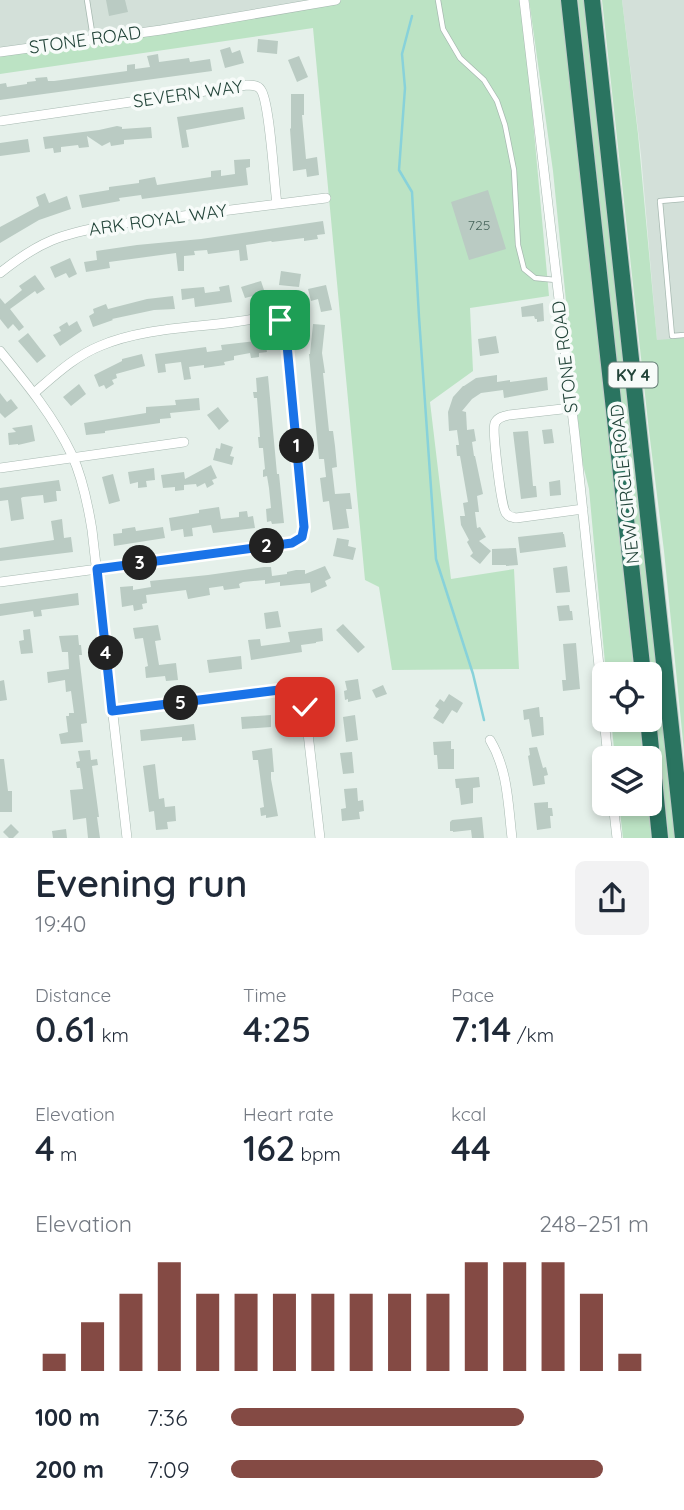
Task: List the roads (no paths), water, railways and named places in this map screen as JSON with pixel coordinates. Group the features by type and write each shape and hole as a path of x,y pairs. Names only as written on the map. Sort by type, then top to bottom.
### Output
{"highway":[{"name":"NEW CIRCLE ROAD","path":"569,0 642,662"},
{"name":"NEW CIRCLE ROAD","path":"592,0 683,838"},
{"path":"649,732 660,838"}],"street":[{"name":"STONE ROAD","path":"0,51 161,30 335,0"},
{"name":"STONE ROAD","path":"524,0 599,662"},
{"name":"SEVERN WAY","path":"0,121 254,85 261,90 267,107 276,204"},
{"name":"ARK ROYAL WAY","path":"0,273 42,243 82,231 327,198"},
{"path":"0,582 292,543 302,537 304,527 286,334 284,325 277,317 128,337 111,342 88,352 34,393"},
{"path":"0,351 34,393 58,429 73,456 88,503 127,838"},
{"path":"571,408 500,417 495,422 494,433 502,500 508,515 516,518 583,509"},
{"path":"0,468 184,442"},
{"path":"112,711 287,689 297,690 302,695 305,707 320,838"},
{"path":"490,740 503,769 512,838"},
{"path":"614,816 617,838"}],"lane":[{"path":"87,0 93,39"},
{"path":"438,0 443,29 460,58 484,80 497,101 505,125 514,170 519,245 524,269 535,278 556,280"},
{"path":"684,199 660,201 672,336 684,335"}],"waterway":[{"path":"412,16 402,54 405,88 399,170 412,192 436,559 473,674 484,720"}]}
